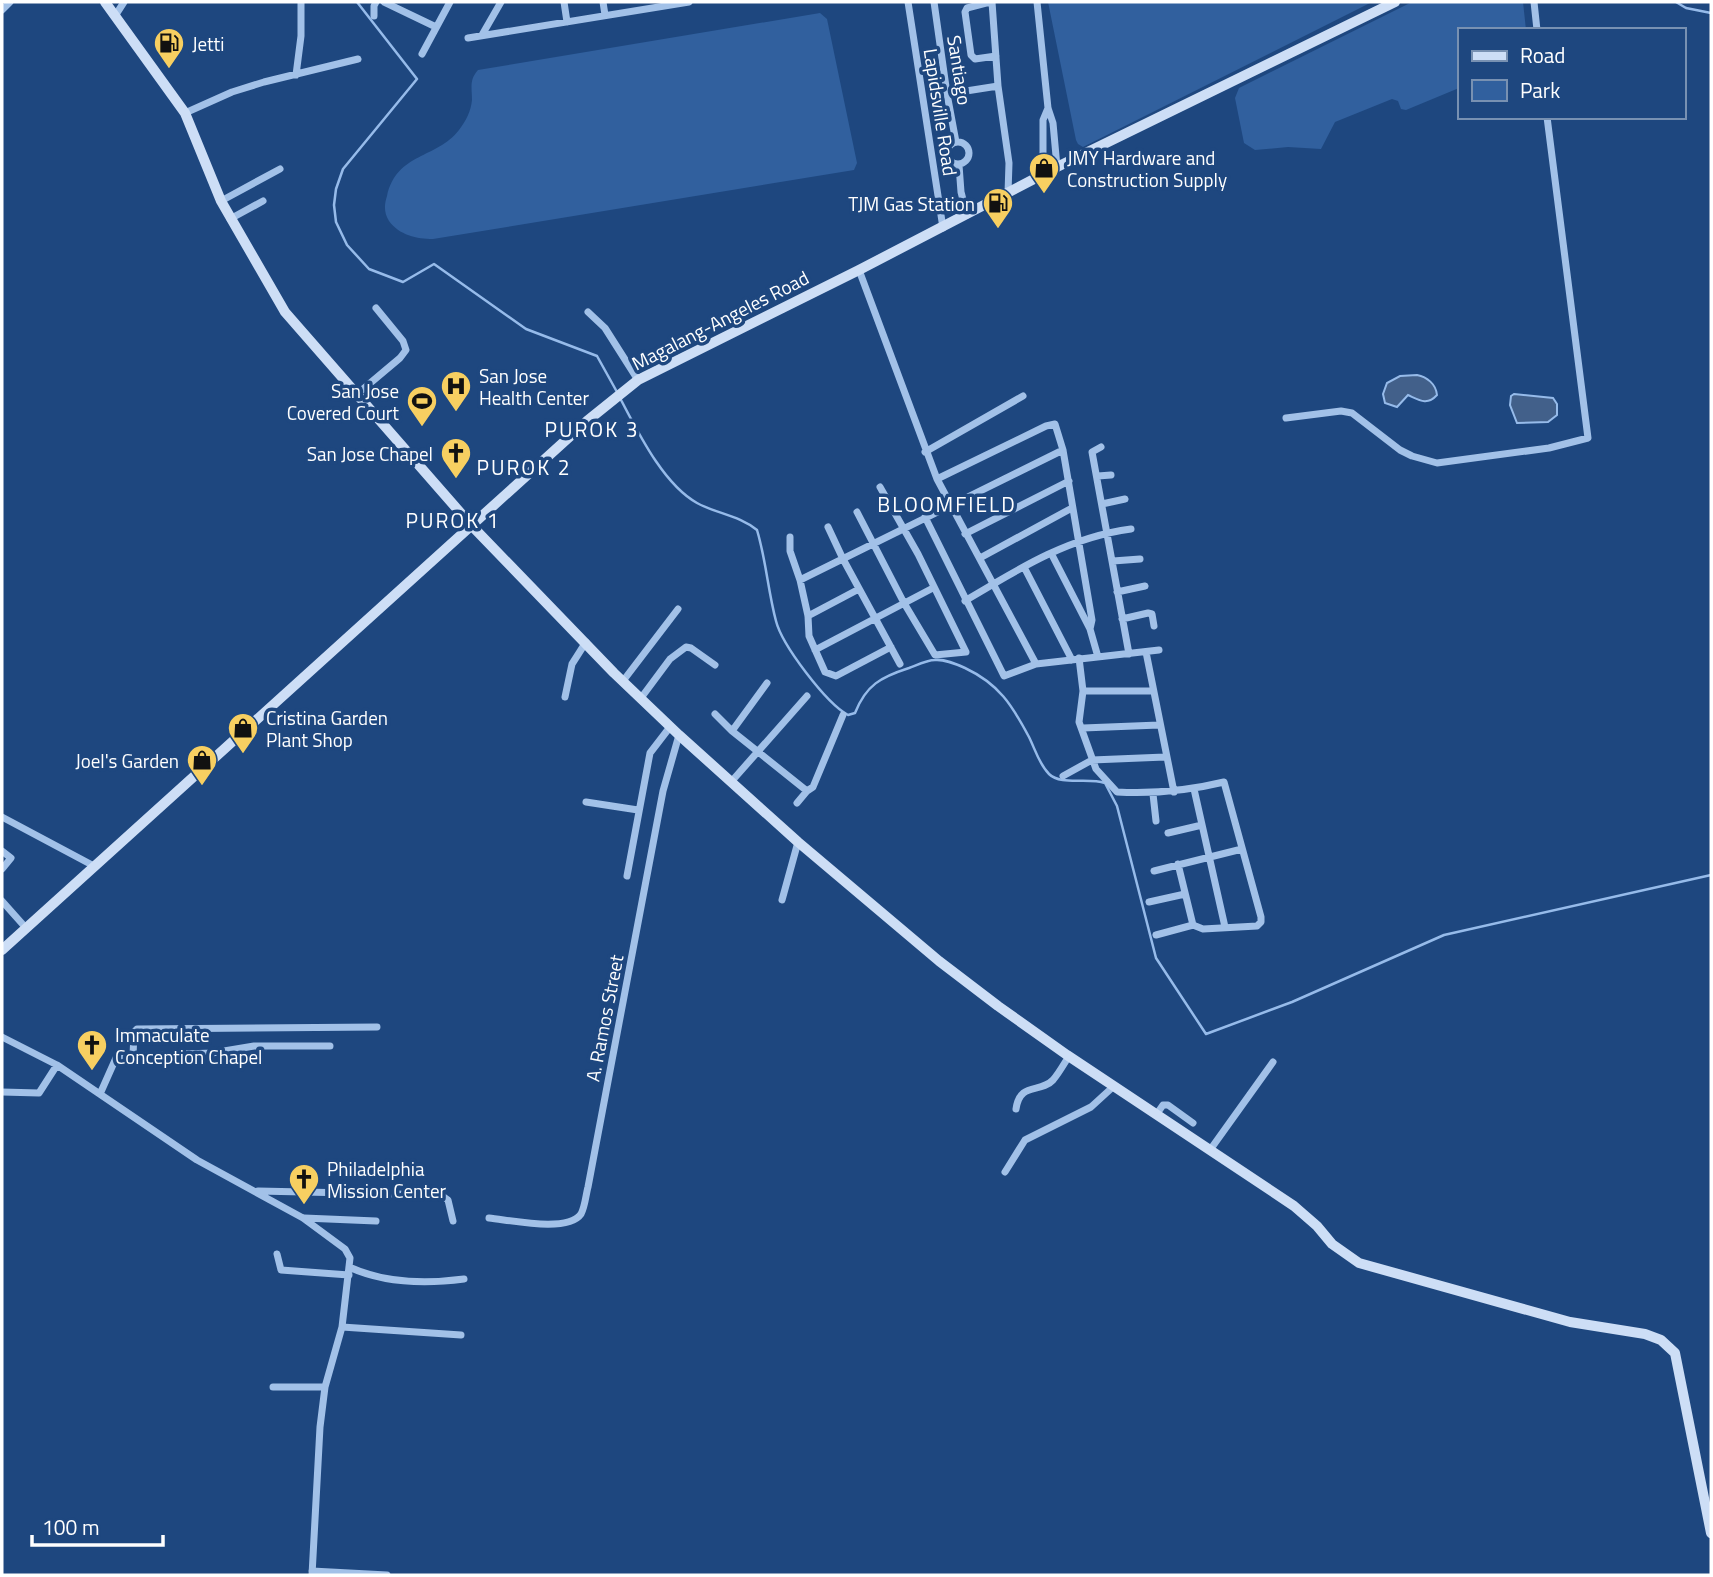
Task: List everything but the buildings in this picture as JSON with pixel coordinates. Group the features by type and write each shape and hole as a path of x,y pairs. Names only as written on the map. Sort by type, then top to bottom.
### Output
{"street":[{"path":"2,10 10,2"},
{"path":"105,2 185,113 230,219 285,312 472,526 670,727 798,842 939,961 1069,1056 1294,1206 1332,1244 1359,1263 1570,1322 1645,1334 1661,1340 1675,1353 1711,1533"},
{"path":"115,16 124,2"},
{"path":"374,16 376,2"},
{"path":"384,2 436,27"},
{"path":"422,54 450,2"},
{"path":"482,35 501,2"},
{"path":"564,2 567,22"},
{"path":"603,2 605,15"},
{"path":"468,38 605,15 644,5 686,2"},
{"name":"Lapidsville Road","path":"908,2 943,228"},
{"name":"Santiago","path":"934,2 956,142"},
{"path":"996,56 975,59 971,55 965,12 967,8 991,2 996,56 998,86 1009,163 1008,193"},
{"path":"1037,2 1057,167"},
{"name":"Magalang-Angeles Road","path":"2,950 638,380 943,228 1057,167 1395,2"},
{"path":"1534,2 1537,28"},
{"path":"296,75 302,27 301,3"},
{"path":"185,113 232,92 358,60"},
{"path":"947,94 998,86"},
{"path":"1043,175 1043,120 1048,108"},
{"path":"1286,418 1341,411 1352,413 1400,450 1437,463 1549,448 1587,438 1547,119"},
{"name":"Santiago","path":"956,142 964,143 969,150 969,158 959,164 949,160 947,153 950,145 956,142"},
{"path":"1043,150 1048,146 1055,148"},
{"name":"Santiago","path":"959,164 961,192 967,215"},
{"path":"221,201 281,169"},
{"path":"230,219 263,201"},
{"path":"859,270 937,479 1036,664"},
{"path":"356,395 406,350 403,341 376,308"},
{"path":"588,312 606,328 638,380"},
{"path":"925,452 1023,396"},
{"path":"937,479 1052,423 1058,427 1080,539 1092,620 1090,629"},
{"path":"1101,447 1092,452 1129,654"},
{"path":"800,580 1063,450"},
{"path":"1098,476 1111,475"},
{"path":"965,534 1069,481"},
{"path":"857,512 904,603 935,655 966,652 880,487"},
{"path":"1102,504 1125,499"},
{"path":"980,558 1072,508"},
{"path":"925,517 1004,677 1036,664 1159,650"},
{"path":"828,527 900,664"},
{"path":"965,601 1080,539 1131,529"},
{"path":"790,537 790,551 808,616 809,636 825,672 836,676 891,648"},
{"path":"1051,553 1090,629 1098,657"},
{"path":"1113,561 1140,559"},
{"path":"1024,567 1075,659 1083,691 1079,717 1091,760 1117,792 1153,794 1224,782 1261,922 1257,926 1203,929 1194,925 1156,935"},
{"path":"1117,592 1145,586"},
{"path":"815,650 933,588"},
{"path":"808,616 859,589"},
{"path":"623,681 678,609"},
{"path":"1122,619 1149,613 1152,614 1154,626"},
{"path":"565,697 572,664 586,642"},
{"path":"641,698 670,659 686,647 715,666"},
{"path":"1146,652 1174,792"},
{"path":"732,731 767,683"},
{"path":"1083,691 1152,691"},
{"path":"731,782 807,696"},
{"path":"715,714 732,731 807,790"},
{"path":"797,803 807,790 813,787 843,715"},
{"path":"1083,727 1159,725"},
{"path":"627,876 650,753 670,727"},
{"name":"A. Ramos Street","path":"489,1218 559,1225 570,1222 581,1214 666,779 679,735"},
{"path":"1063,776 1091,760 1165,757"},
{"path":"1194,789 1225,927"},
{"path":"1153,794 1156,821"},
{"path":"586,802 638,810"},
{"path":"2,817 94,866"},
{"path":"1168,833 1202,825"},
{"path":"782,900 798,842"},
{"path":"1154,871 1242,849"},
{"path":"2,851 11,858 2,869"},
{"path":"1178,864 1194,925"},
{"path":"1149,902 1185,894"},
{"path":"2,901 26,928"},
{"path":"134,1056 134,1032 137,1029 377,1027"},
{"path":"2,1037 57,1065 197,1160 303,1218 345,1249 350,1258 349,1271 342,1326 325,1387 315,1497 312,1573 387,1575"},
{"path":"100,1094 116,1058 212,1053 254,1046 330,1046"},
{"path":"1016,1109 1020,1096 1025,1091 1052,1080 1069,1056"},
{"path":"1210,1150 1273,1062"},
{"path":"2,1091 39,1093 57,1065"},
{"path":"1005,1172 1025,1140 1091,1107 1114,1087"},
{"path":"1156,1115 1163,1105 1168,1105 1193,1123"},
{"path":"254,1191 441,1195 449,1200 453,1222"},
{"path":"303,1218 376,1221"},
{"path":"277,1254 281,1270 349,1271 393,1280 452,1282 464,1279"},
{"path":"342,1326 461,1335"},
{"path":"273,1387 325,1387"}],"green space":[{"path":"1048,2 1372,2 1083,147 1076,140"},
{"path":"1412,2 1523,2 1526,28 1458,28 1458,88 1406,110 1401,109 1398,101 1392,99 1335,122 1321,149 1288,147 1255,150 1244,143 1235,98 1239,88"},
{"path":"820,13 827,19 857,163 854,170 433,239 403,233 387,218 386,199 399,171 450,139 464,123 471,104 472,81 478,70"}],"shaded area":[{"path":"1417,375 1433,384 1437,395 1423,401 1408,395 1397,407 1385,403 1383,394 1387,383 1400,376"},
{"path":"1514,394 1553,398 1557,404 1557,415 1548,422 1517,423 1510,405 1511,396"}],"waterway":[{"path":"357,2 417,79 343,169 334,205 336,222 347,245 369,269 403,282 434,264 526,329 597,356 617,392"},
{"path":"1676,2 1686,8 1711,13"},
{"path":"620,398 652,456 673,483 697,503 743,521 757,530 773,610 780,631 806,672 839,708 848,715 855,713 864,695 883,679 925,662 947,661 977,674 996,688 1017,715 1040,761 1054,778 1105,783 1117,806 1156,958 1206,1034 1292,1002 1444,935 1711,875"}],"place":[{"name":"Jetti","path":"169,70"},
{"name":"JMY Hardware and Construction Supply","path":"1044,195"},
{"name":"TJM Gas Station","path":"998,230"},
{"name":"San Jose Health Center","path":"456,413"},
{"name":"San Jose Covered Court","path":"422,428"},
{"name":"San Jose Chapel","path":"456,480"},
{"name":"Cristina Garden Plant Shop","path":"243,755"},
{"name":"Joel's Garden","path":"202,787"},
{"name":"Immaculate Conception Chapel","path":"92,1072"},
{"name":"Philadelphia Mission Center","path":"304,1206"}],"district":[{"name":"PUROK 3","path":"592,429"},
{"name":"PUROK 2","path":"524,467"},
{"name":"BLOOMFIELD","path":"947,504"},
{"name":"PUROK 1","path":"453,520"}]}
